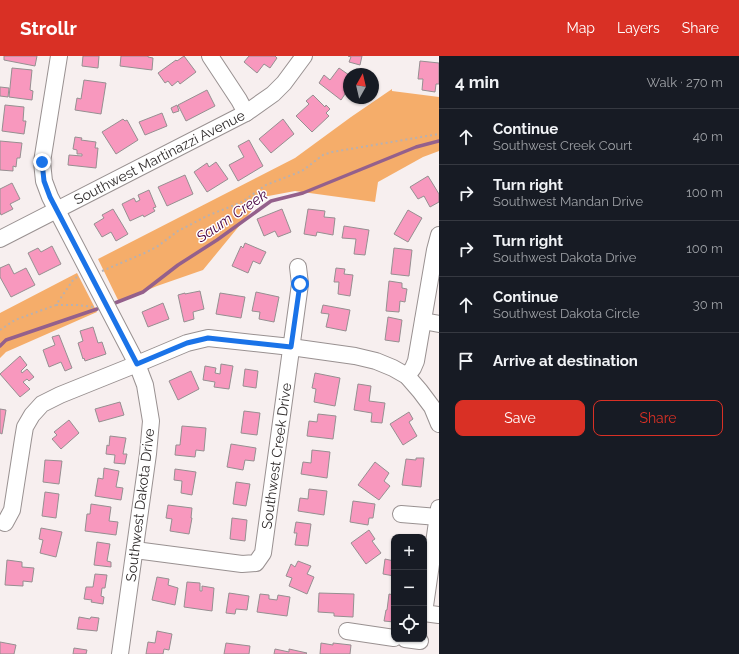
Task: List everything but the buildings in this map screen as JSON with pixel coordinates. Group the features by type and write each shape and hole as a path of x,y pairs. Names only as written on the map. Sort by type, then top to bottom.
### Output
{"street":[{"name":"Southwest Dakota Drive","path":"59,56 42,162 44,181 50,197 146,384 151,421 148,454 120,654"},
{"path":"210,56 246,113"},
{"name":"Southwest Martinazzi Avenue","path":"0,239 246,113 273,94 284,83 304,56"},
{"path":"407,376 416,361 435,250 439,235"},
{"name":"Southwest Creek Drive","path":"134,550 242,564 256,563 263,553 300,284 298,267"},
{"path":"423,321 439,324"},
{"path":"5,523 12,510 25,427 32,415 42,404 60,395 187,343 208,338 291,347 355,356 376,361 407,376 432,407 439,424"},
{"path":"401,514 438,513 425,606"},
{"path":"427,614 439,616"},
{"path":"347,631 391,638"}],"path":[{"path":"99,273 147,252 158,246 178,231 207,216 242,202 266,186 302,171 323,155 332,152 439,134"},
{"path":"56,305 73,280 81,273"},
{"path":"0,330 15,320 56,305 95,307 104,303"}],"shaded area":[{"path":"392,89 392,91 439,97 439,151 423,157 378,182 375,202 295,191 263,197 203,270 157,286 119,302 98,259 295,158 370,104 379,104 379,98"},
{"path":"77,273 97,312 6,352 0,358 0,313"}],"waterway":[{"name":"Saum Creek","path":"115,303 143,292 178,265 217,240 271,201 303,193 416,147 439,141"},
{"name":"Saum Creek","path":"0,346 6,340 97,309"}],"route":[{"path":"42,162 44,181 50,197 137,364 187,343 208,338 291,347 300,284"}]}
